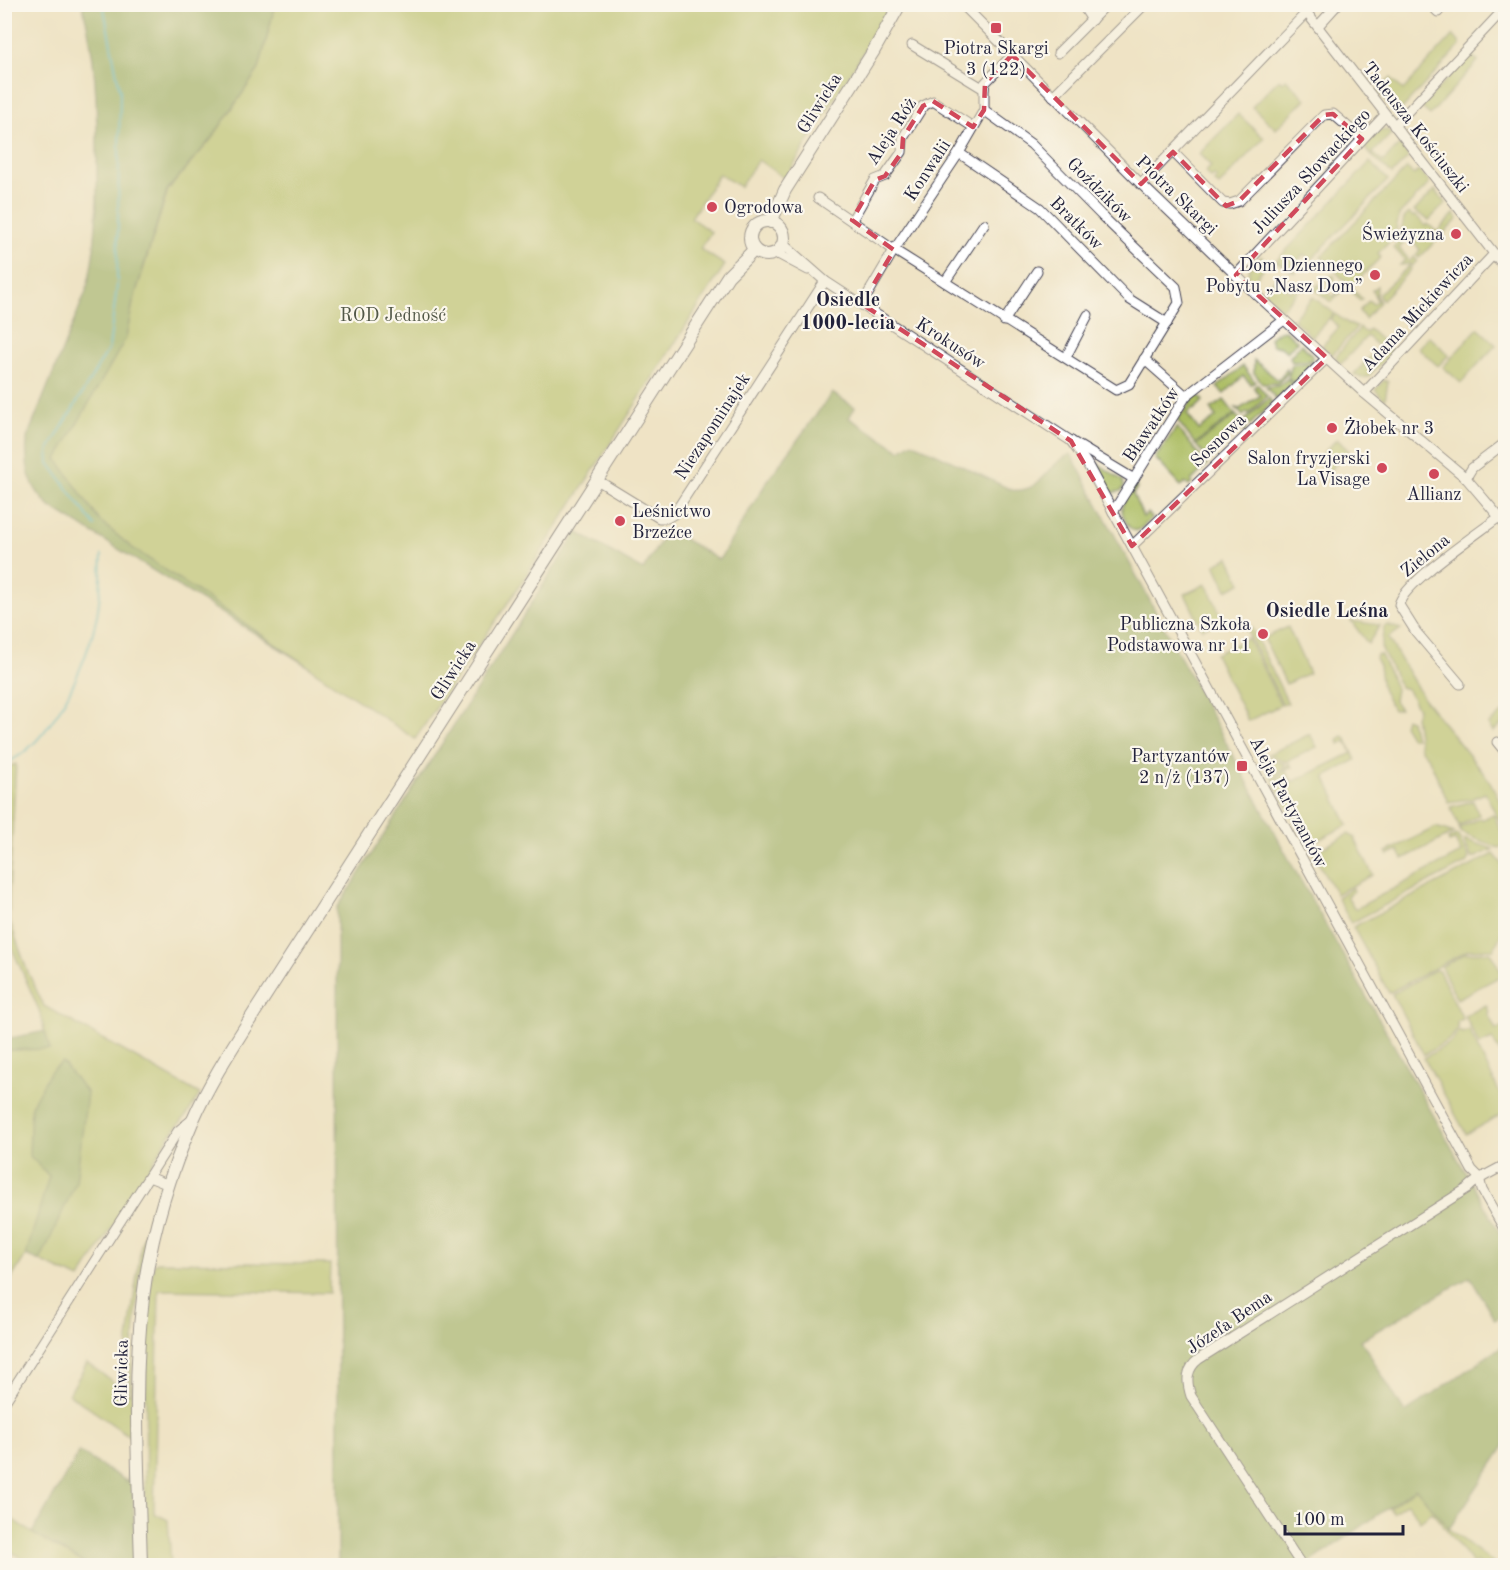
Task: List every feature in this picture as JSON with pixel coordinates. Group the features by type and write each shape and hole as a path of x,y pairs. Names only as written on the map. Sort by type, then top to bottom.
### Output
{"main road":[{"name":"Gliwicka","path":"771,222 785,190 873,52 900,4"},
{"path":"761,222 771,222 782,231 780,249 764,255 754,250 750,238 753,228 761,222"},
{"name":"Gliwicka","path":"141,1566 138,1403 140,1326 149,1262 169,1185 194,1118 216,1076 256,1010 728,276 754,250"}],"street":[{"name":"Piotra Skargi","path":"962,4 1236,275 1364,393 1466,478 1502,521"},
{"path":"1082,4 1092,20"},
{"path":"1058,53 1107,4"},
{"path":"1053,96 1145,4"},
{"path":"1318,26 1338,4"},
{"path":"1430,4 1438,12 1445,4"},
{"path":"1142,184 1173,153 1304,8"},
{"name":"Tadeusza Kościuszki","path":"1304,8 1506,269"},
{"path":"1394,126 1504,14"},
{"path":"912,45 984,88"},
{"path":"984,110 986,83 1012,55"},
{"name":"Aleja Róż","path":"852,220 875,180 885,176 902,152 903,138 923,106 933,101 973,127"},
{"name":"Konwalii","path":"862,304 984,110"},
{"name":"Goździków","path":"984,110 1031,144 1176,287 1179,303 1167,323"},
{"path":"1173,153 1223,203 1230,204 1239,201 1324,115 1333,114 1362,139"},
{"name":"Juliusza Słowackiego","path":"1236,275 1356,149 1362,139 1385,115"},
{"name":"Bratków","path":"959,153 1040,208 1129,298 1167,323"},
{"path":"818,198 1004,321 1066,357 1116,390 1129,384 1167,323"},
{"path":"945,282 984,224"},
{"name":"Krokusów","path":"780,249 825,281 1071,441 1134,479"},
{"name":"Adama Mickiewicza","path":"1364,393 1494,254"},
{"path":"1004,321 1037,271"},
{"name":"Niezapominajek","path":"597,480 659,518 667,518 674,514 825,281"},
{"path":"1066,357 1088,315"},
{"name":"Bławatków","path":"1113,512 1186,396 1284,320"},
{"name":"Sosnowa","path":"1132,546 1327,358"},
{"path":"1144,359 1186,396"},
{"name":"Aleja Partyzantów","path":"1071,441 1086,462 1466,1160 1479,1177"},
{"path":"1466,478 1472,468 1506,442"},
{"name":"Zielona","path":"1460,684 1416,632 1399,604 1399,600 1418,578 1502,521"},
{"path":"1497,742 1506,753"},
{"name":"Gliwicka","path":"4,1403 178,1131 194,1118"},
{"name":"Józefa Bema","path":"1302,1566 1191,1396 1188,1372 1199,1359 1468,1188 1479,1177 1506,1164"},
{"path":"149,1176 169,1185"},
{"path":"1479,1177 1482,1190 1506,1232"}],"highlighted area":[{"path":"1012,55 1141,184 1173,152 1226,206 1239,201 1324,115 1333,114 1362,139 1236,275 1327,358 1132,546 1071,441 862,304 894,250 852,220 875,180 885,176 902,152 903,138 923,106 933,101 973,127 984,110 985,83"}],"green space":[{"path":"82,5 275,5 259,69 212,138 167,190 133,302 126,338 57,459 99,520 131,547 311,668 50,507 37,492 30,476 27,438 86,291 95,240 96,98 93,60"},
{"name":"ROD Jedność","path":"275,5 890,5 885,17 785,179 758,160 740,187 719,174 691,218 711,232 700,249 725,265 514,594 415,739 131,547 99,520 57,459 126,337 133,302 168,190 212,138 259,69"},
{"path":"1453,35 1460,46 1399,112 1393,112 1378,90 1391,78 1403,90"},
{"path":"1470,54 1478,61 1430,115 1421,107"},
{"path":"1279,79 1282,82 1286,79 1306,99 1276,129 1252,107"},
{"path":"1238,114 1264,138 1219,186 1214,182 1217,179 1214,176 1211,178 1205,173 1211,166 1199,154"},
{"path":"1388,130 1391,134 1371,155 1364,147 1378,131"},
{"path":"1400,144 1409,157 1392,174 1372,156 1374,154 1383,162"},
{"path":"1370,162 1388,180 1311,260 1304,254 1292,267 1295,273 1276,261"},
{"path":"1407,168 1414,175 1419,171 1429,181 1429,184 1399,215 1395,237 1378,253 1381,257 1351,287 1362,299 1360,301 1344,283 1345,281 1321,257"},
{"path":"1435,190 1446,203 1429,220 1414,211"},
{"path":"1409,213 1437,232 1454,214 1458,219 1419,258 1416,255 1420,250 1406,232 1403,234 1401,232 1404,218"},
{"path":"1402,239 1405,242 1399,248 1410,261 1414,257 1417,261 1412,266 1410,264 1400,265 1405,260 1393,247"},
{"path":"1261,256 1268,263 1252,282 1248,278 1249,269"},
{"path":"1409,266 1411,269 1382,300 1379,294"},
{"path":"1280,274 1291,283 1286,288 1290,292 1295,282 1301,288 1282,309 1263,292"},
{"path":"1333,275 1335,285 1341,284 1345,288 1331,302 1314,289 1319,284 1333,297 1338,292 1327,281"},
{"path":"1377,286 1376,297 1380,302 1365,319 1359,311 1369,300 1373,304 1377,301 1372,290"},
{"path":"1313,297 1334,313 1312,337 1293,319"},
{"path":"1335,314 1357,327 1332,355 1322,346 1339,327 1330,319"},
{"path":"1360,328 1366,333 1369,329 1393,351 1368,377 1361,378 1354,374 1379,347 1367,336 1341,364 1336,359 1336,356"},
{"path":"1478,328 1496,345 1461,383 1443,367"},
{"path":"1285,330 1297,341 1287,352 1281,347 1272,345 1270,338 1279,331"},
{"path":"1429,336 1449,355 1438,366 1418,348"},
{"path":"1301,344 1312,355 1312,360 1292,362 1290,357"},
{"path":"1254,360 1278,380 1287,369 1288,373 1278,383 1263,384 1254,373"},
{"path":"1312,362 1312,365 1294,383 1288,378 1292,365"},
{"path":"1243,366 1255,382 1251,384 1243,376 1224,394 1217,387"},
{"path":"1287,379 1292,384 1276,399 1266,387 1278,386"},
{"path":"1384,380 1388,382 1385,400 1375,390"},
{"path":"1257,384 1267,396 1249,414 1247,412 1243,416 1236,408 1240,409 1260,396 1254,387"},
{"path":"832,393 855,407 849,418 900,450 912,442 1012,490 1031,487 1063,458 1071,454 1291,863 1505,1242 1505,1313 1495,1320 1470,1277 1361,1340 1405,1413 1505,1344 1505,1445 1449,1529 1416,1488 1307,1565 338,1565 337,908 577,532 643,570 668,529 719,560 768,480"},
{"path":"1197,394 1203,401 1187,414 1199,430 1216,417 1211,409 1224,400 1235,414 1195,444 1177,420"},
{"path":"1269,398 1272,403 1250,425 1245,420"},
{"path":"1236,415 1246,428 1245,432 1241,427 1207,458 1196,445"},
{"path":"1177,427 1207,465 1189,486 1185,483 1181,486 1155,458"},
{"path":"1337,439 1349,451 1328,472 1316,460"},
{"path":"1094,461 1122,480 1124,487 1121,491 1110,493 1092,464"},
{"path":"1134,486 1137,488 1133,494 1143,517 1148,513 1152,518 1136,531 1129,527 1122,510 1125,499"},
{"path":"1229,557 1241,583 1227,590 1215,564"},
{"path":"1206,584 1223,619 1202,629 1185,594"},
{"path":"1351,621 1380,625 1368,644"},
{"path":"1387,625 1401,629 1388,638 1424,699 1489,780 1505,810 1505,824 1502,826 1485,793 1471,799 1448,802 1429,759 1420,749 1415,716 1418,709 1407,689 1400,687 1381,647 1384,627"},
{"path":"1251,627 1288,703 1283,705 1246,629"},
{"path":"1288,627 1309,673 1286,684 1264,638"},
{"path":"1248,638 1281,705 1248,721 1215,654"},
{"path":"1378,654 1381,655 1396,689 1394,701 1400,709 1393,710 1382,689 1379,666 1375,658"},
{"path":"1505,711 1505,721 1493,732 1488,725"},
{"path":"1405,718 1411,720 1415,738 1411,738 1403,725"},
{"path":"1310,734 1317,747 1286,762 1269,754"},
{"path":"1345,737 1356,760 1325,777 1348,825 1308,845 1274,783 1289,763 1292,767 1285,771 1293,782 1352,753 1346,741 1339,744 1338,739"},
{"path":"1266,756 1285,764 1274,781 1261,758"},
{"path":"16,764 9,919 27,970 44,1006 200,1094 187,1115 170,1135 80,1279 26,1255 5,1289 4,1050 49,1049 39,1010 11,946 5,919 7,767"},
{"path":"1473,801 1479,815 1459,826 1450,807"},
{"path":"1493,814 1505,839 1505,845 1499,848 1461,833 1459,828"},
{"path":"1436,827 1454,833 1403,859 1398,850 1388,855 1386,852"},
{"path":"1348,834 1354,837 1373,875 1336,894 1313,853"},
{"path":"1456,835 1469,858 1466,863 1351,923 1337,897 1352,888 1354,891 1347,896 1355,909 1461,853 1455,840 1449,842 1448,839"},
{"path":"1463,839 1493,849 1472,859"},
{"path":"1494,854 1505,867 1505,926 1494,949 1468,950 1389,993 1353,927"},
{"path":"1490,952 1503,975 1457,999 1441,967 1465,953"},
{"path":"1435,970 1439,971 1463,1019 1457,1022 1458,1029 1450,1039 1424,1055 1392,994"},
{"path":"1486,1005 1496,1030 1505,1025 1505,1048 1500,1052 1492,1039 1479,1045 1465,1016"},
{"path":"1469,1030 1505,1104 1506,1112 1466,1134 1424,1058 1451,1042 1459,1031 1463,1033"},
{"path":"45,1031 50,1049 5,1050 5,1039"},
{"path":"62,1062 87,1093 76,1182 40,1261 26,1255 49,1176 29,1155 31,1106 50,1072"},
{"path":"158,1201 140,1275 132,1358 132,1438 69,1394 87,1363 130,1394 128,1340 141,1245 151,1210"},
{"path":"154,1263 330,1264 329,1293 159,1290 154,1513 168,1520 171,1565 145,1566 146,1313"},
{"path":"132,1438 135,1565 87,1565 32,1533 79,1452 128,1482"},
{"path":"1416,1488 1449,1529 1496,1565 1480,1565 1477,1561 1473,1564 1432,1512 1420,1521 1407,1503 1393,1513 1389,1508"},
{"path":"5,1514 32,1533 87,1565 30,1565 29,1562 5,1548"}],"waterway":[{"path":"95,526 49,463 48,451 109,348 117,286 120,91 103,4"},
{"path":"4,764 21,754 38,739 52,721 76,678 97,615 102,555"}],"place":[{"name":"Piotra Skargi 3 (122)","path":"996,28"},
{"name":"Ogrodowa","path":"712,207"},
{"name":"Świeżyzna","path":"1456,234"},
{"name":"Dom Dziennego Pobytu „Nasz Dom”","path":"1375,275"},
{"name":"Żłobek nr 3","path":"1332,428"},
{"name":"Salon fryzjerski LaVisage","path":"1382,468"},
{"name":"Allianz","path":"1434,474"},
{"name":"Leśnictwo Brzeźce","path":"620,521"},
{"name":"Publiczna Szkoła Podstawowa nr 11","path":"1263,634"},
{"name":"Partyzantów 2 n/ż (137)","path":"1242,766"}],"district":[{"name":"Osiedle 1000-lecia","path":"848,310"},
{"name":"Osiedle Leśna","path":"1327,610"}]}
